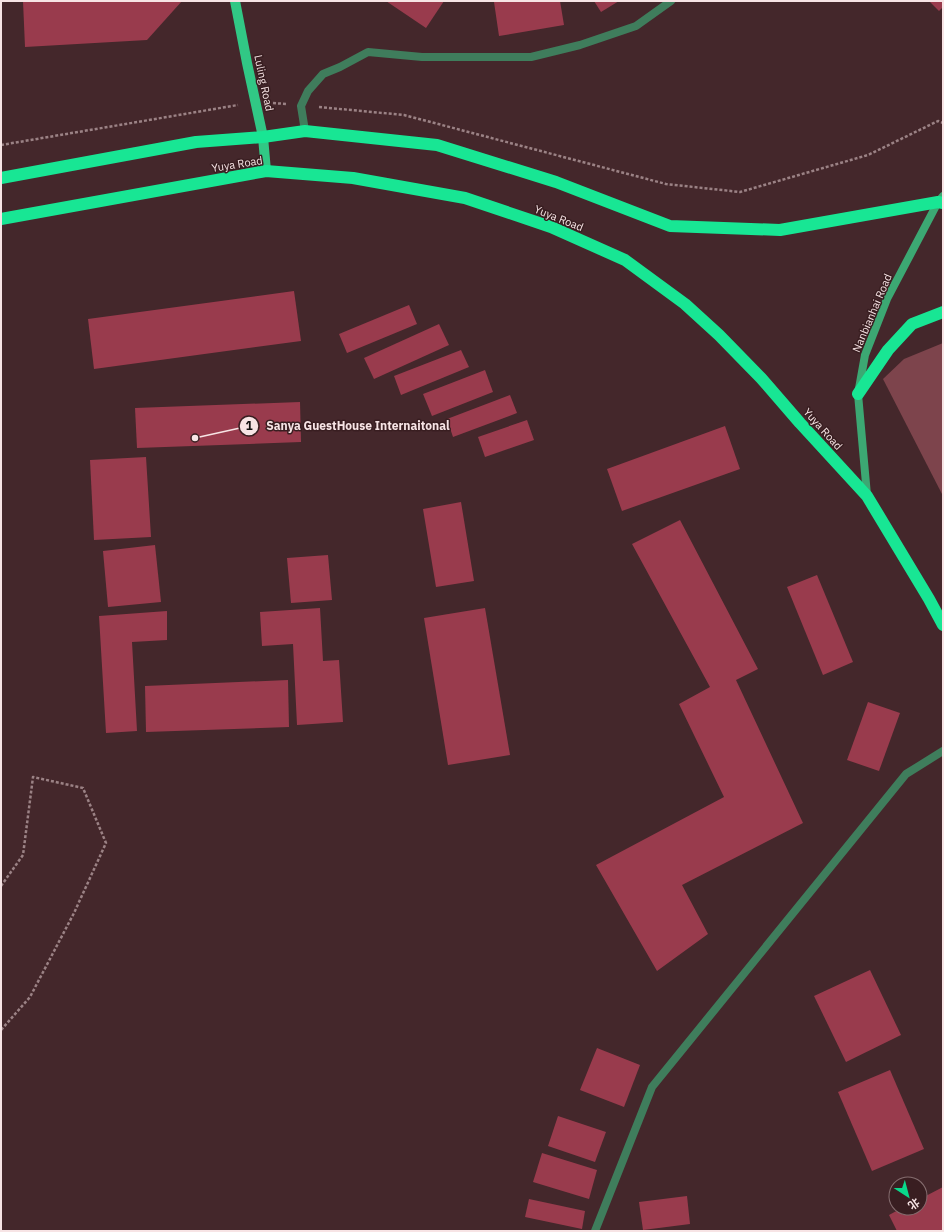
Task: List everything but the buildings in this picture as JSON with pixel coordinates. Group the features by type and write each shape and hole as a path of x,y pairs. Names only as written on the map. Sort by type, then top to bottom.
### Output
{"highway":[{"name":"Yuya Road","path":"1,178 196,142 263,137 305,131 437,145 556,182 670,226 780,230 941,200"},
{"name":"Yuya Road","path":"1,219 266,171 353,178 465,198 551,228 625,260 685,304 719,335 761,378 867,496 943,625"},
{"path":"858,394 888,350 912,324 943,312"}],"main road":[{"name":"Luling Road","path":"235,1 263,137 266,171"},
{"name":"Nanbianhai Road","path":"867,496 858,394 865,355 887,299 941,200"}],"street":[{"path":"305,131 301,106 308,92 323,74 368,52 422,57 531,57 580,45 636,26 671,1"},
{"path":"595,1231 652,1087 906,774 943,751"}],"path":[{"path":"1,886 23,855 33,777 82,788 106,843 74,913 30,997 1,1030"}],"shaded area":[{"path":"943,343 943,496 883,379 904,359"}],"place":[{"name":"Sanya GuestHouse Internaitonal","path":"195,438"}]}
